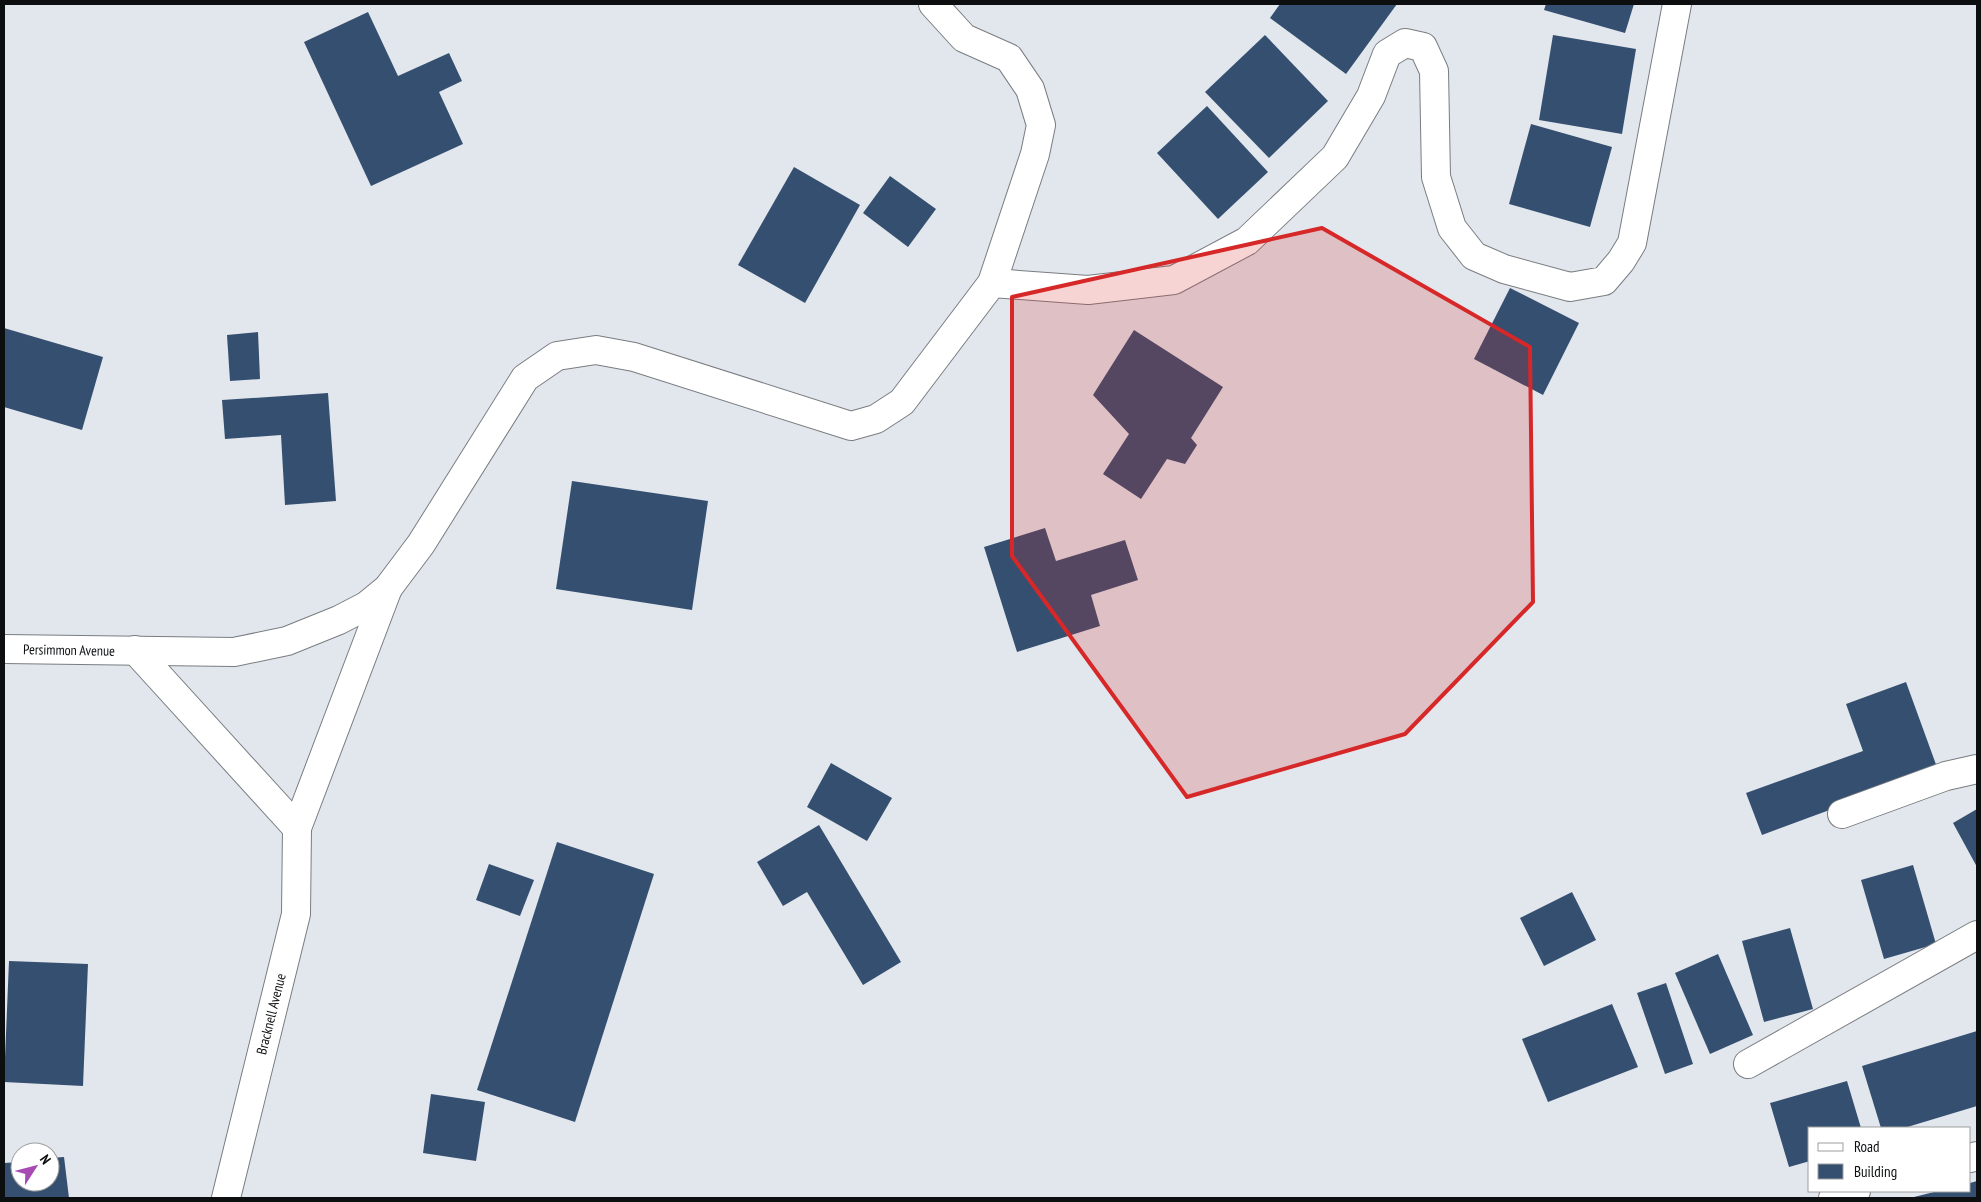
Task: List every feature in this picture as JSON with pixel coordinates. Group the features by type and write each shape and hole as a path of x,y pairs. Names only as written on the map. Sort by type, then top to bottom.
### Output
{"street":[{"path":"135,650 297,828 388,588 421,544 525,378 557,356 596,350 634,356 850,426 876,419 902,402 992,283 1035,154 1041,125 1030,88 1009,58 964,38 933,4"},
{"path":"992,283 1088,290 1174,280 1247,241 1335,157 1371,96 1387,54 1405,43 1422,48 1434,71 1436,177 1452,228 1474,256 1504,269 1570,287 1604,281 1621,261 1632,243 1677,4"},
{"name":"Persimmon Avenue","path":"4,649 234,652 287,641 339,620 366,606 388,588"},
{"path":"1842,814 1946,776 1977,769"},
{"name":"Bracknell Avenue","path":"226,1198 296,914 297,828"},
{"path":"1748,1064 1977,935"},
{"path":"1833,1198 1853,1192"}],"highlighted area":[{"path":"1322,228 1530,347 1533,602 1405,734 1187,797 1012,556 1012,297"}],"building":[{"path":"1280,4 1397,4 1346,74 1270,18"},
{"path":"1546,4 1634,4 1625,33 1544,10"},
{"path":"368,12 398,76 449,53 462,81 439,92 463,144 371,186 304,42"},
{"path":"1265,35 1328,101 1269,158 1205,92"},
{"path":"1553,35 1636,49 1622,134 1539,120"},
{"path":"1207,106 1268,172 1218,219 1157,153"},
{"path":"1531,124 1612,147 1590,227 1509,204"},
{"path":"794,167 860,205 805,303 738,265"},
{"path":"890,176 936,209 908,247 863,213"},
{"path":"1510,288 1579,323 1543,395 1474,359"},
{"path":"4,328 103,357 82,430 4,407"},
{"path":"1134,330 1223,387 1191,438 1197,445 1185,464 1167,459 1141,499 1103,474 1129,434 1093,395"},
{"path":"258,332 260,379 230,381 227,335"},
{"path":"328,393 336,501 285,505 281,435 225,439 222,400"},
{"path":"572,481 708,501 692,610 556,589"},
{"path":"1045,528 1056,561 1125,540 1138,580 1091,595 1100,626 1017,652 984,547"},
{"path":"1906,682 1938,770 1762,835 1746,793 1863,751 1846,704"},
{"path":"831,763 892,798 867,841 807,807"},
{"path":"1977,809 1977,867 1953,823"},
{"path":"819,825 901,962 863,985 807,892 783,906 757,862"},
{"path":"557,842 654,874 575,1122 477,1090"},
{"path":"489,864 534,880 520,916 476,900"},
{"path":"1913,865 1936,944 1884,959 1861,880"},
{"path":"1572,892 1596,940 1544,966 1520,918"},
{"path":"1790,928 1813,1009 1764,1022 1742,941"},
{"path":"1718,954 1753,1035 1710,1054 1675,973"},
{"path":"9,961 88,964 83,1086 4,1082"},
{"path":"1666,983 1693,1064 1665,1074 1637,993"},
{"path":"1612,1004 1638,1067 1548,1102 1522,1039"},
{"path":"1977,1031 1977,1106 1907,1127 1881,1127 1862,1066"},
{"path":"1847,1081 1861,1127 1808,1127 1808,1162 1789,1167 1770,1103"},
{"path":"431,1094 485,1102 476,1161 423,1153"},
{"path":"60,1157 64,1157 69,1198 4,1198 4,1163 10,1163 10,1192 60,1192"},
{"path":"1977,1181 1977,1198 1910,1198 1934,1192 1971,1192 1971,1183"}]}
